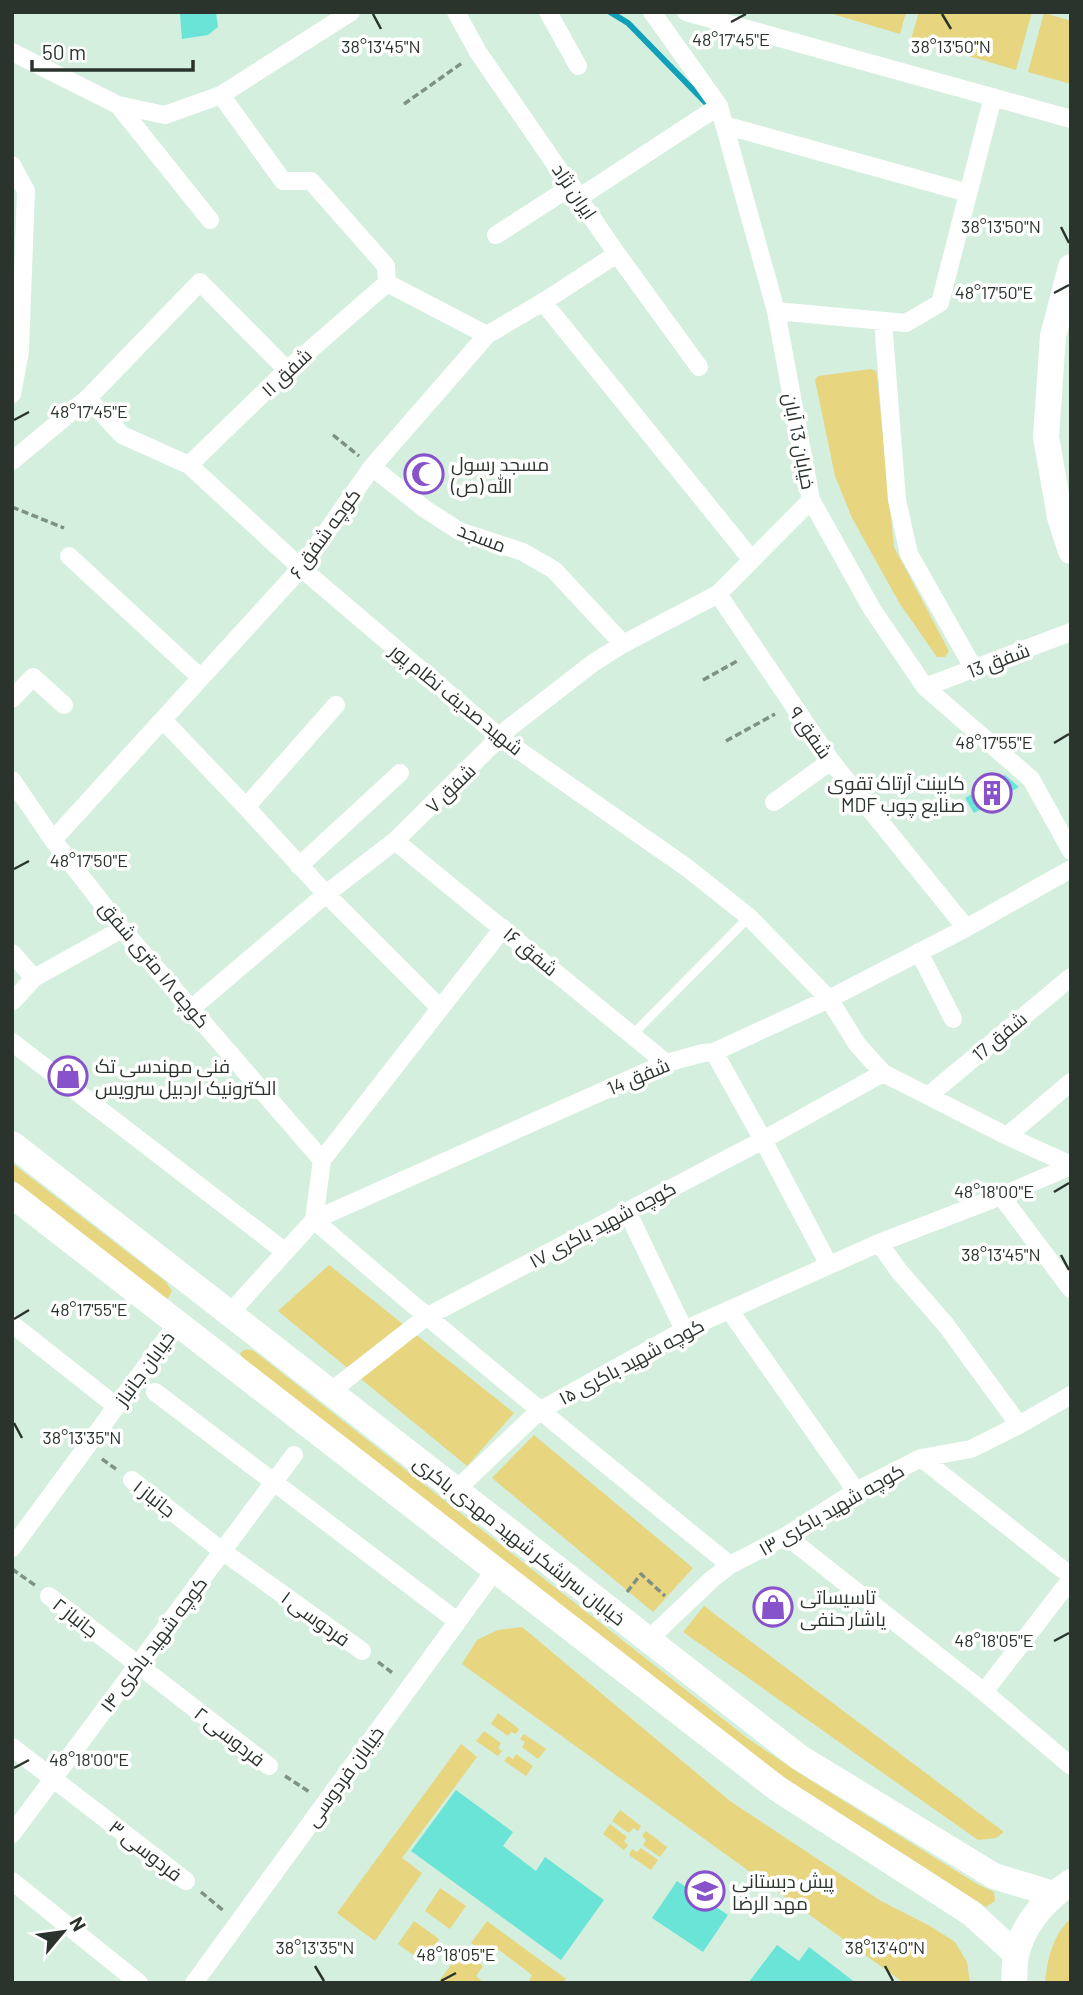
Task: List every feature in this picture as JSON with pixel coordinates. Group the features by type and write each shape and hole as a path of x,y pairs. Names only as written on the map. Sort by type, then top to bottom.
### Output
{"main road":[{"path":"1071,267 1054,336 1046,437 1060,517 1071,551"},
{"name":"خیابان سرلشکر شهید مهدی باکری","path":"12,1144 799,1757 994,1876 1062,1888"},
{"name":"خیابان سرلشکر شهید مهدی باکری","path":"12,1195 778,1789 971,1913 1016,1954"},
{"path":"177,1324 230,1314"},
{"path":"1014,1983 1016,1954 1030,1921 1062,1888"}],"street":[{"path":"12,52 118,105 165,116 221,95 351,12"},
{"name":"ایران نژاد","path":"456,12 478,52 617,254 699,367"},
{"path":"548,12 578,66"},
{"name":"خیابان 13 آبان","path":"652,12 719,106 776,311 811,500 872,609 925,687 1031,779 1071,851"},
{"path":"686,12 1071,118"},
{"path":"221,95 283,181 311,181 343,215 386,266 387,283 487,335"},
{"path":"776,311 906,323 940,303 993,97"},
{"path":"118,105 210,220"},
{"path":"496,235 719,106"},
{"path":"724,125 968,193"},
{"path":"12,165 26,191 12,394"},
{"name":"کوچه شفق ۶","path":"53,840 301,568 372,467 487,335 617,254"},
{"path":"12,461 88,398 200,282 287,370"},
{"name":"شفق ۱۱","path":"189,465 287,370 387,283"},
{"path":"543,302 752,560"},
{"path":"883,321 897,500 909,554 974,669"},
{"name":"شهید صدیف نظام پور","path":"88,398 122,435 189,465 301,568 501,738 686,867 749,917 829,999 858,1044 883,1073"},
{"name":"مسجد","path":"372,467 425,509 459,531 523,552 554,570 623,644"},
{"name":"شفق ۷","path":"192,1008 326,894 395,841 509,728 593,663 623,644 718,594 811,500"},
{"path":"69,556 201,678"},
{"name":"شفق ۹","path":"718,594 831,761 966,928"},
{"name":"شفق 13","path":"925,687 1071,632"},
{"path":"12,699 33,677 64,705"},
{"path":"246,807 336,705"},
{"path":"163,720 299,866 440,1008"},
{"path":"774,802 831,761"},
{"path":"299,866 400,773"},
{"name":"کوچه ۱۸ متری شفق","path":"12,780 53,840 122,929 322,1160"},
{"name":"شفق ۱۶","path":"395,841 666,1063"},
{"name":"شفق 14","path":"230,1314 314,1220 666,1063 703,1052 713,1052 829,999 966,928 1071,869"},
{"path":"503,928 322,1160 314,1220 426,1317 730,1565"},
{"path":"12,1002 34,978 122,929"},
{"path":"919,952 953,1019"},
{"path":"12,953 34,978"},
{"name":"شفق 17","path":"928,1096 1071,977"},
{"path":"12,1042 284,1251"},
{"path":"713,1052 829,1265"},
{"path":"883,1073 1071,1166"},
{"name":"کوچه شهید باکری ۱۷","path":"330,1392 426,1317 763,1140 883,1073"},
{"path":"1007,1136 1071,1082"},
{"name":"کوچه شهید باکری ۱۵","path":"456,1490 539,1410 684,1330 879,1243 1071,1166"},
{"path":"1001,1196 1071,1290"},
{"path":"627,1211 684,1330"},
{"path":"879,1243 899,1271 946,1325 1019,1425"},
{"path":"730,1311 856,1491"},
{"path":"12,1324 116,1406"},
{"name":"خیابان جانباز","path":"15,1539 177,1324"},
{"path":"155,1392 457,1621"},
{"name":"کوچه شهید باکری ۱۳","path":"648,1640 730,1565 786,1536 856,1491 921,1458 971,1449 1071,1395"},
{"name":"کوچه شهید باکری ۱۴","path":"12,1834 295,1455"},
{"path":"921,1458 1071,1578 984,1692"},
{"name":"جانباز ۱","path":"132,1480 222,1551"},
{"path":"786,1536 984,1692 1071,1766"},
{"name":"فردوسی ۱","path":"222,1551 362,1651"},
{"name":"خیابان فردوسی","path":"194,1983 495,1570"},
{"name":"جانباز ۲","path":"49,1595 138,1665"},
{"name":"فردوسی ۲","path":"138,1665 270,1766"},
{"name":"فردوسی ۳","path":"12,1747 186,1881"},
{"path":"12,1881 139,1983"}],"lane":[{"path":"632,1035 749,917"}],"path":[{"path":"404,104 478,52"},
{"path":"333,435 372,467"},
{"path":"12,507 64,527"},
{"path":"703,680 756,650"},
{"path":"726,741 792,705"},
{"name":"جانباز ۱","path":"86,1447 132,1480"},
{"name":"جانباز ۲","path":"12,1569 49,1595"},
{"path":"641,1574 679,1610"},
{"name":"فردوسی ۱","path":"362,1651 410,1686"},
{"name":"فردوسی ۲","path":"270,1766 325,1802"},
{"name":"فردوسی ۳","path":"186,1881 237,1922"}],"shaded area":[{"path":"826,12 906,12 900,34"},
{"path":"919,12 1032,12 1016,70 911,39"},
{"path":"1044,13 1071,21 1071,84 1028,72"},
{"path":"871,369 876,371 877,376 894,547 949,651 945,657 937,657 900,604 852,518 835,476 815,380 818,376"},
{"path":"12,1163 166,1282 172,1291 167,1300 12,1179"},
{"path":"329,1265 514,1413 467,1466 278,1311"},
{"path":"246,1349 254,1351 747,1738 977,1884 994,1892 995,1901 986,1907 741,1748 243,1359 240,1353"},
{"path":"534,1435 693,1568 653,1612 492,1478"},
{"path":"704,1606 1004,1832 996,1838 978,1840 683,1632"},
{"path":"522,1627 730,1801 881,1901 955,1942 967,1962 970,1983 904,1983 462,1664 477,1640 498,1630"},
{"path":"498,1713 519,1729 516,1734 511,1732 508,1736 491,1724"},
{"path":"484,1731 501,1743 498,1748 502,1751 498,1756 476,1741"},
{"path":"524,1734 546,1749 538,1759 522,1747 525,1742 520,1739"},
{"path":"461,1744 477,1757 402,1858 422,1873 375,1941 337,1913"},
{"path":"516,1754 533,1766 526,1776 504,1761 508,1756 513,1759"},
{"path":"620,1810 641,1826 638,1831 633,1828 629,1833 612,1821"},
{"path":"610,1824 627,1837 624,1841 628,1845 624,1850 603,1834"},
{"path":"646,1831 667,1847 660,1857 643,1845 646,1840 642,1836"},
{"path":"641,1848 658,1860 651,1870 629,1855 632,1849 637,1852"},
{"path":"440,1888 466,1906 450,1929 425,1911"},
{"path":"1071,1918 1071,1983 1045,1983 1052,1948 1059,1933"},
{"path":"414,1921 439,1939 423,1962 398,1944"},
{"path":"487,1921 566,1979 563,1983 528,1983 532,1975 499,1950 492,1959 471,1943"},
{"path":"462,1950 483,1966 476,1976 484,1983 439,1981"}],"building":[{"path":"216,12 218,27 208,35 182,39 180,14"},
{"name":"کابینت آرتاک تقوی MDF صنایع چوب","path":"1005,775 1019,787 974,813 965,798"},
{"path":"456,1790 513,1832 503,1846 536,1871 545,1857 604,1900 561,1960 411,1851"},
{"path":"677,1881 728,1915 703,1952 652,1918"},
{"path":"777,1945 799,1961 809,1947 856,1983 748,1983"}],"waterway":[{"path":"610,12 628,23 708,105"}],"place":[{"name":"مسجد رسول الله (ص)","path":"424,474"},
{"name":"کابینت آرتاک تقوی MDF صنایع چوب","path":"992,793"},
{"name":"فنی مهندسی تک الکترونیک اردبیل سرویس","path":"68,1076"},
{"name":"تاسیساتی یاشار حنفی","path":"773,1607"},
{"name":"پیش دبستانی مهد الرضا","path":"705,1891"}]}
